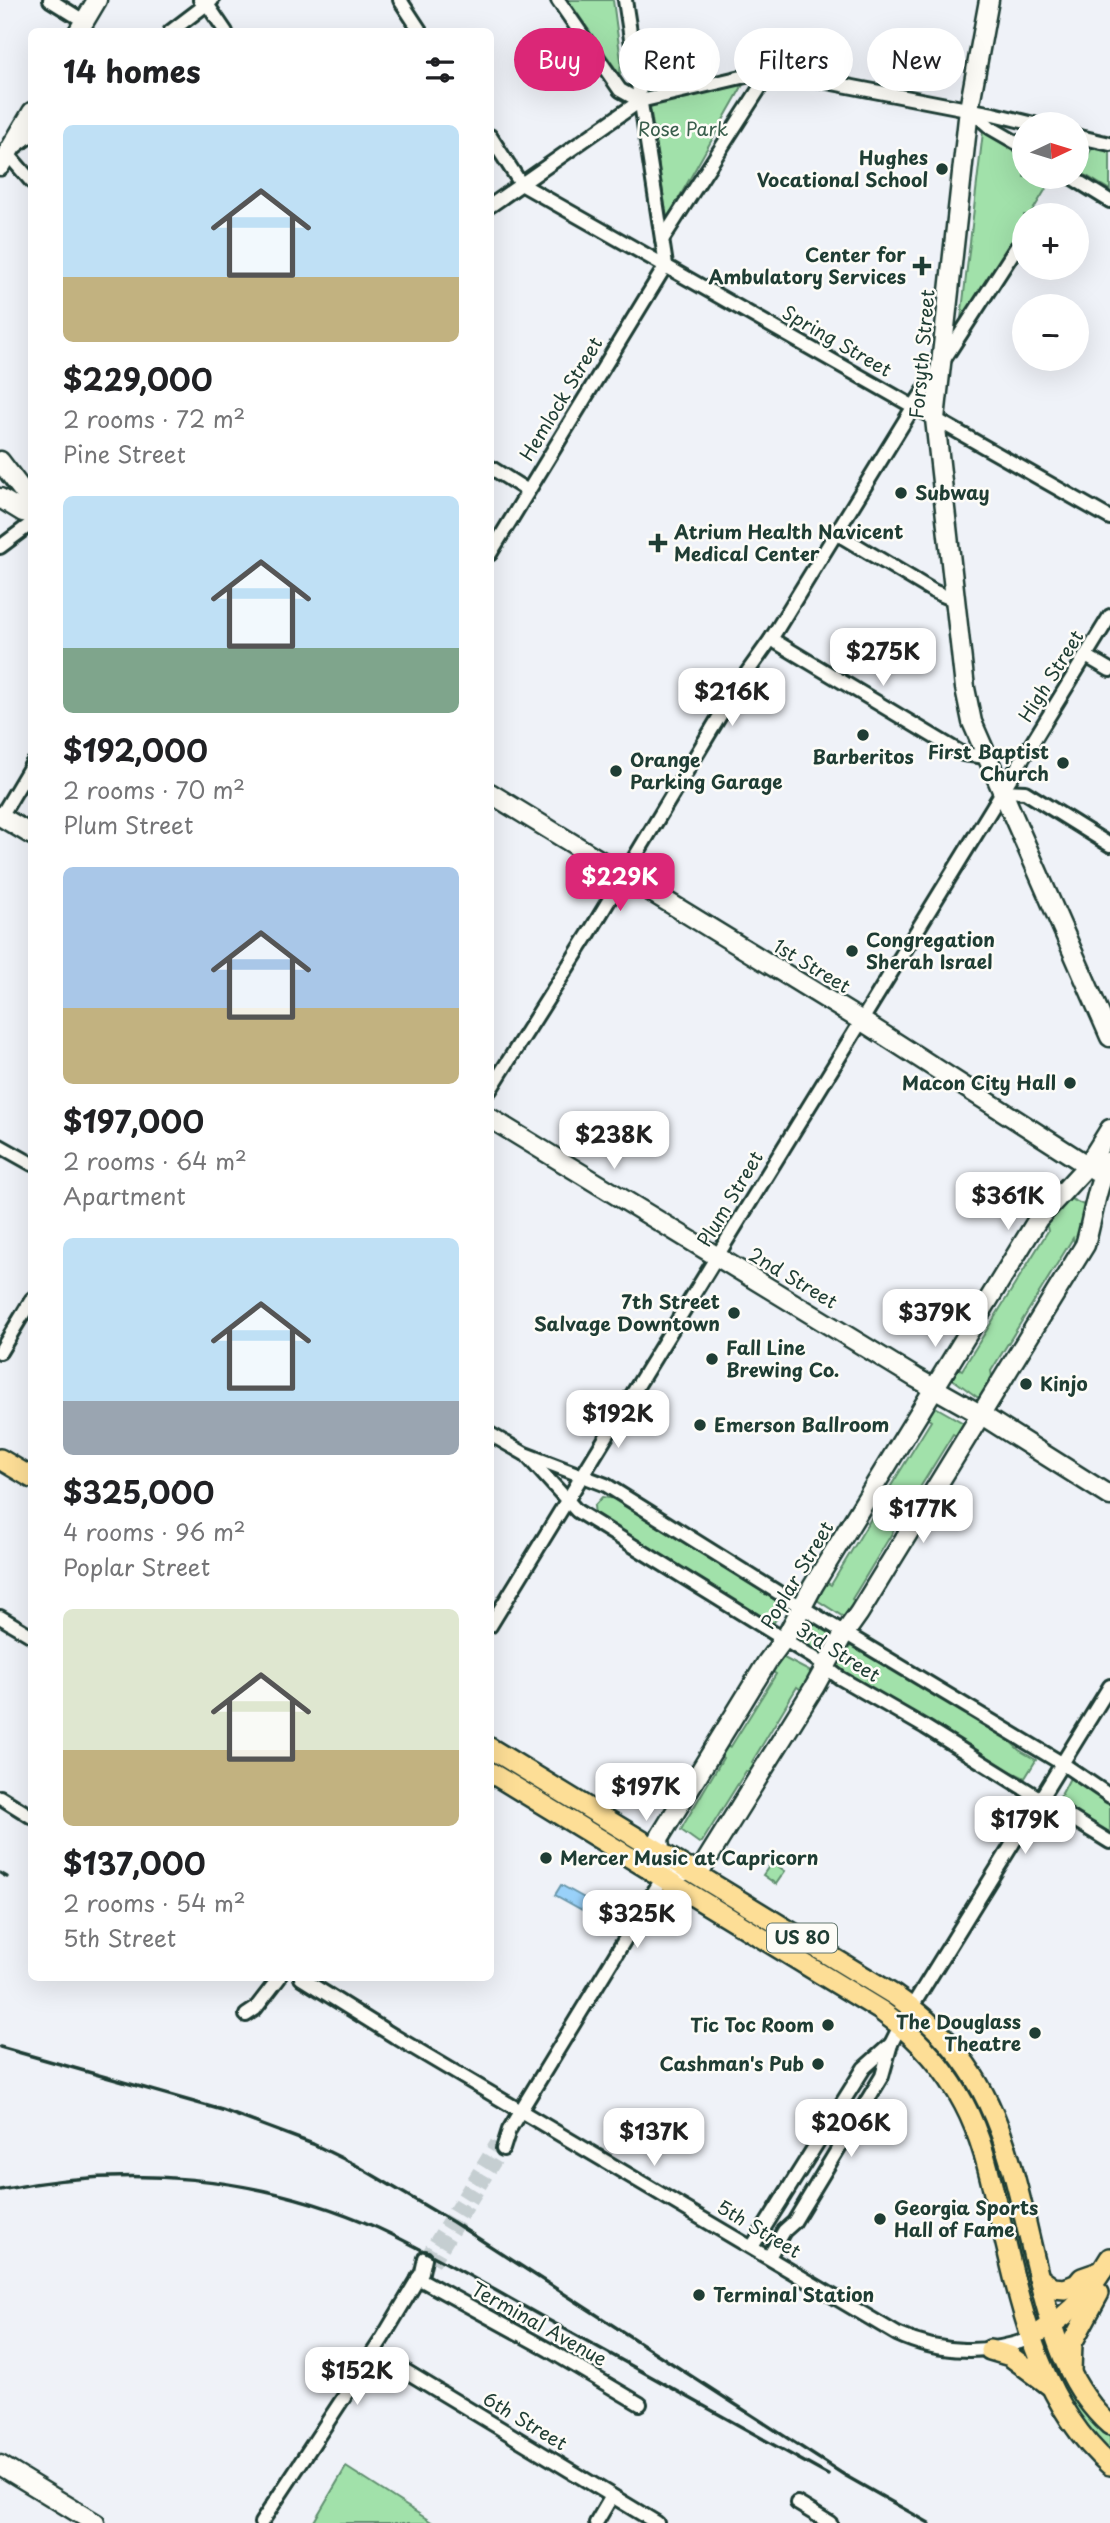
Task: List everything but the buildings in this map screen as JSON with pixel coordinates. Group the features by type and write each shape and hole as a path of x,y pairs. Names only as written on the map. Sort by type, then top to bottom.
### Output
{"main road":[{"path":"0,1459 28,1476"},
{"name":"US 80","path":"494,1750 912,2008 954,2048 990,2103 1007,2150 1051,2326 1071,2374 1090,2405 1110,2425"},
{"name":"US 80","path":"494,1774 880,2010 922,2046 943,2069 973,2122 1032,2337 1053,2388 1075,2428 1110,2465"},
{"path":"1039,2278 1053,2288 1065,2289 1106,2264"},
{"path":"1032,2337 1080,2303 1106,2264"},
{"path":"1071,2374 1072,2343 1100,2292 1106,2264"},
{"path":"990,2350 1010,2356 1053,2388"}],"street":[{"path":"50,0 81,26 97,0"},
{"path":"400,0 418,28"},
{"path":"558,0 620,90 640,101"},
{"path":"625,0 666,265"},
{"name":"Forsyth Street","path":"989,0 970,109 935,419 954,600 969,710 986,757 1110,1037"},
{"path":"175,28 206,1 223,28"},
{"path":"494,203 640,101 734,78"},
{"path":"853,87 1012,119"},
{"path":"662,240 758,91"},
{"path":"970,109 991,128 1012,140"},
{"path":"4,160 28,119"},
{"path":"4,160 28,138"},
{"path":"1089,139 1110,144"},
{"name":"Spring Street","path":"494,142 521,184 1110,518"},
{"path":"4,160 28,179"},
{"path":"1089,188 1110,201"},
{"path":"494,1084 588,935 622,874 739,684 771,639 1012,254"},
{"name":"Hemlock Street","path":"494,547 666,265"},
{"path":"0,461 28,498"},
{"path":"494,470 528,491"},
{"path":"0,498 28,513"},
{"path":"0,547 28,526"},
{"path":"836,533 933,591 954,600"},
{"name":"High Street","path":"1001,791 1110,616"},
{"path":"771,639 963,754 986,757"},
{"path":"1086,656 1110,670"},
{"path":"28,771 0,817 28,833"},
{"path":"1001,791 1025,792 1110,845"},
{"name":"Plum Street","path":"494,1620 1001,791"},
{"name":"1st Street","path":"494,795 1102,1170"},
{"name":"2nd Street","path":"494,1120 1110,1496"},
{"name":"Poplar Street","path":"1102,1170 1038,1219 813,1586 783,1640 661,1835 659,1839 663,1877 704,1867 815,1686 824,1666 1085,1245 1094,1214 1110,1129"},
{"path":"0,1146 28,1162"},
{"path":"0,1352 28,1306"},
{"name":"3rd Street","path":"494,1436 526,1454 606,1485 989,1721 1063,1763 1110,1796"},
{"name":"3rd Street","path":"526,1454 577,1511 840,1678 925,1727 1110,1842"},
{"path":"0,1617 28,1634"},
{"path":"769,2257 784,2231 794,2222 882,2076 891,2044 900,2026 1110,1686"},
{"path":"0,1797 28,1814"},
{"path":"691,1870 693,1896"},
{"path":"500,2146 663,1877"},
{"path":"246,2015 255,2009 277,1981"},
{"name":"5th Street","path":"306,1981 908,2339 936,2347 990,2350 1032,2337"},
{"path":"752,2248 864,2068 891,2044"},
{"path":"776,2210 781,2221 788,2224 794,2222"},
{"path":"261,2523 374,2352 430,2261"},
{"name":"Terminal Avenue","path":"420,2275 640,2404"},
{"name":"6th Street","path":"374,2352 657,2523"},
{"path":"0,2465 95,2523"},
{"path":"596,2523 612,2496"},
{"path":"797,2503 830,2523"}],"green space":[{"path":"568,0 613,0 619,46 619,74 605,53 605,28 587,28"},
{"name":"Rose Park","path":"734,85 734,91 739,91 667,219 650,106"},
{"path":"983,132 1012,149 1012,189 1046,189 1037,203 1012,203 1012,244 965,319 961,319"},
{"path":"1094,146 1110,151 1110,190 1089,177 1089,153"},
{"path":"1069,1198 1088,1207 1078,1243 1075,1245 1073,1238 991,1371 993,1382 983,1397 977,1397 951,1378 956,1367 962,1370 1048,1231 1046,1222"},
{"path":"932,1405 965,1424 958,1437 953,1434 903,1515 910,1520 904,1529 897,1525 852,1599 857,1604 846,1617 842,1616 817,1600 816,1596 824,1581 831,1585 875,1512 869,1507 875,1498 881,1502 931,1421 926,1417"},
{"path":"602,1497 616,1499 687,1543 702,1548 786,1604 771,1627 595,1515 594,1506"},
{"path":"808,1619 832,1631 819,1654 797,1641"},
{"path":"852,1644 1001,1733 1019,1750 1036,1760 1025,1778 984,1759 837,1668"},
{"path":"780,1656 809,1671 812,1676 803,1691 797,1687 752,1762 759,1766 753,1775 746,1771 699,1843 681,1830 723,1758 718,1754 723,1744 730,1748 776,1674 770,1670"},
{"path":"1070,1778 1110,1802 1110,1836 1057,1803"},
{"path":"772,1862 785,1871 776,1884 763,1875"},
{"path":"928,2040 965,2080 994,2127 1035,2299 1014,2226"},
{"path":"1050,2358 1090,2416 1110,2435 1110,2454 1073,2409 1053,2370"},
{"path":"346,2467 433,2523 313,2523"}],"water":[{"path":"561,1885 588,1900 582,1910 555,1895"}],"tunnel":[{"path":"425,2258 496,2143"},
{"path":"434,2263 503,2149"}],"railway":[{"path":"0,1873 7,1877"},
{"path":"0,2047 222,2110 313,2144 354,2164 453,2222 846,2476 929,2523"},
{"path":"0,2190 96,2178 192,2179 287,2196 333,2210 378,2228 440,2259 828,2475"}],"place":[{"name":"Hughes Vocational School","path":"942,169"},
{"name":"Center for Ambulatory Services","path":"922,266"},
{"name":"Subway","path":"901,493"},
{"name":"Atrium Health Navicent Medical Center","path":"658,543"},
{"name":"Barberitos","path":"863,735"},
{"name":"First Baptist Church","path":"1063,763"},
{"name":"Orange Parking Garage","path":"616,771"},
{"name":"Congregation Sherah Israel","path":"852,951"},
{"name":"Macon City Hall","path":"1070,1083"},
{"name":"7th Street Salvage Downtown","path":"734,1313"},
{"name":"Fall Line Brewing Co.","path":"712,1359"},
{"name":"Kinjo","path":"1026,1384"},
{"name":"Emerson Ballroom","path":"700,1425"},
{"name":"Mercer Music at Capricorn","path":"546,1858"},
{"name":"Tic Toc Room","path":"828,2025"},
{"name":"The Douglass Theatre","path":"1035,2033"},
{"name":"Cashman's Pub","path":"818,2064"},
{"name":"Georgia Sports Hall of Fame","path":"880,2219"},
{"name":"Terminal Station","path":"699,2295"}]}
